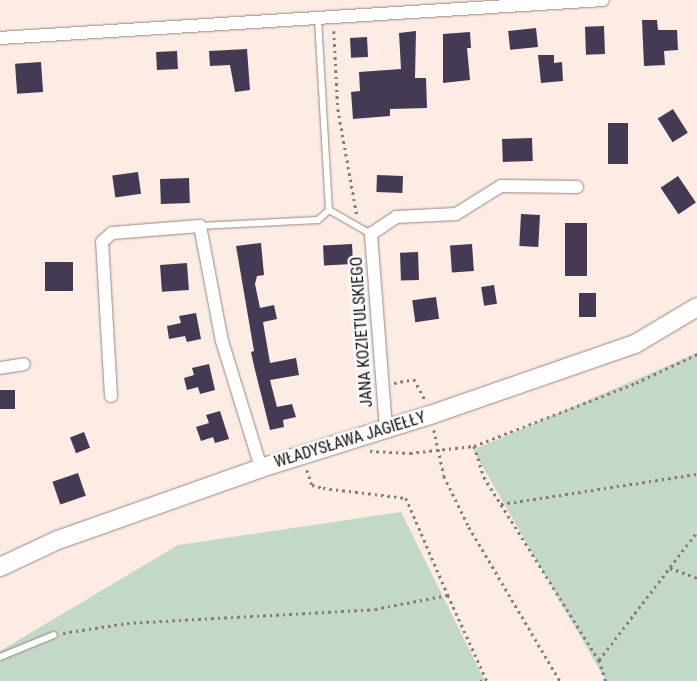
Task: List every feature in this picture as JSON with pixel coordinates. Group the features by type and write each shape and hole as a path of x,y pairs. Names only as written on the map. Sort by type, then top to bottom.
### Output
{"main road":[{"name":"WŁADYSŁAWA JAGIEŁŁY","path":"0,567 58,540 261,468 430,415 635,344 697,307"}],"street":[{"path":"0,38 603,0"},
{"path":"371,234 396,217 456,214 501,186 576,187"},
{"path":"111,396 102,242 112,233 200,226 222,341 261,468"},
{"name":"JANA KOZIETULSKIEGO","path":"371,234 386,429"},
{"path":"0,368 24,364"}],"lane":[{"path":"318,18 329,210"},
{"path":"200,226 318,220 329,210"},
{"path":"329,210 371,234"},
{"path":"0,657 54,635"}],"path":[{"path":"361,450 438,451 474,446 636,383 697,354"},
{"path":"430,415 444,476 469,527 560,681"},
{"path":"474,446 484,477 599,660 606,681"},
{"path":"311,464 306,476 312,485 363,495 406,498 487,680 480,681"},
{"path":"501,504 697,474"},
{"path":"599,660 697,532"},
{"path":"670,568 697,578"},
{"path":"54,635 127,623 375,609 448,595"}],"green space":[{"path":"697,353 697,681 606,681 473,450"},
{"path":"401,512 485,681 0,681 0,651 178,545"}],"building":[{"path":"642,20 657,20 658,30 677,30 678,50 664,51 665,65 644,66"},
{"path":"604,26 605,54 586,55 585,27"},
{"path":"536,28 538,47 510,50 508,31"},
{"path":"416,31 415,78 426,78 427,108 390,109 390,116 353,119 351,92 360,91 359,72 401,69 399,33"},
{"path":"470,32 471,48 467,48 470,80 443,83 443,34"},
{"path":"367,37 368,57 351,58 350,38"},
{"path":"247,49 250,90 235,92 230,65 210,66 209,51"},
{"path":"177,51 178,69 157,70 156,52"},
{"path":"538,55 554,55 554,63 562,62 563,81 541,83"},
{"path":"41,62 43,92 17,94 15,64"},
{"path":"673,109 688,133 673,142 658,119"},
{"path":"608,123 628,123 628,164 608,164"},
{"path":"532,138 533,161 503,162 502,139"},
{"path":"138,172 141,194 115,197 112,176"},
{"path":"377,175 403,176 402,193 376,192"},
{"path":"678,176 696,203 678,214 661,188"},
{"path":"189,178 190,203 161,204 160,179"},
{"path":"521,214 540,215 538,247 519,246"},
{"path":"565,223 587,223 587,276 565,276"},
{"path":"261,243 264,275 257,276 255,284 260,308 274,305 277,319 263,322 270,363 296,358 299,375 270,380 277,407 292,404 296,417 283,420 284,427 270,430 251,352 254,351 236,246"},
{"path":"352,244 353,264 324,265 323,246"},
{"path":"472,244 474,271 452,272 450,246"},
{"path":"418,252 419,280 401,281 400,253"},
{"path":"45,262 73,262 73,291 45,291"},
{"path":"187,263 189,290 162,292 160,265"},
{"path":"494,285 497,304 484,306 481,287"},
{"path":"579,293 596,293 596,317 579,317"},
{"path":"436,297 439,319 415,322 412,300"},
{"path":"196,313 201,339 187,342 185,336 169,339 167,326 181,323 179,316"},
{"path":"209,364 215,390 200,394 198,387 187,390 184,378 194,375 192,368"},
{"path":"0,390 15,390 15,409 0,409"},
{"path":"220,411 229,439 215,443 213,437 201,441 196,427 209,423 206,415"},
{"path":"84,432 90,448 76,453 70,437"},
{"path":"78,473 86,496 60,504 52,482"}]}
